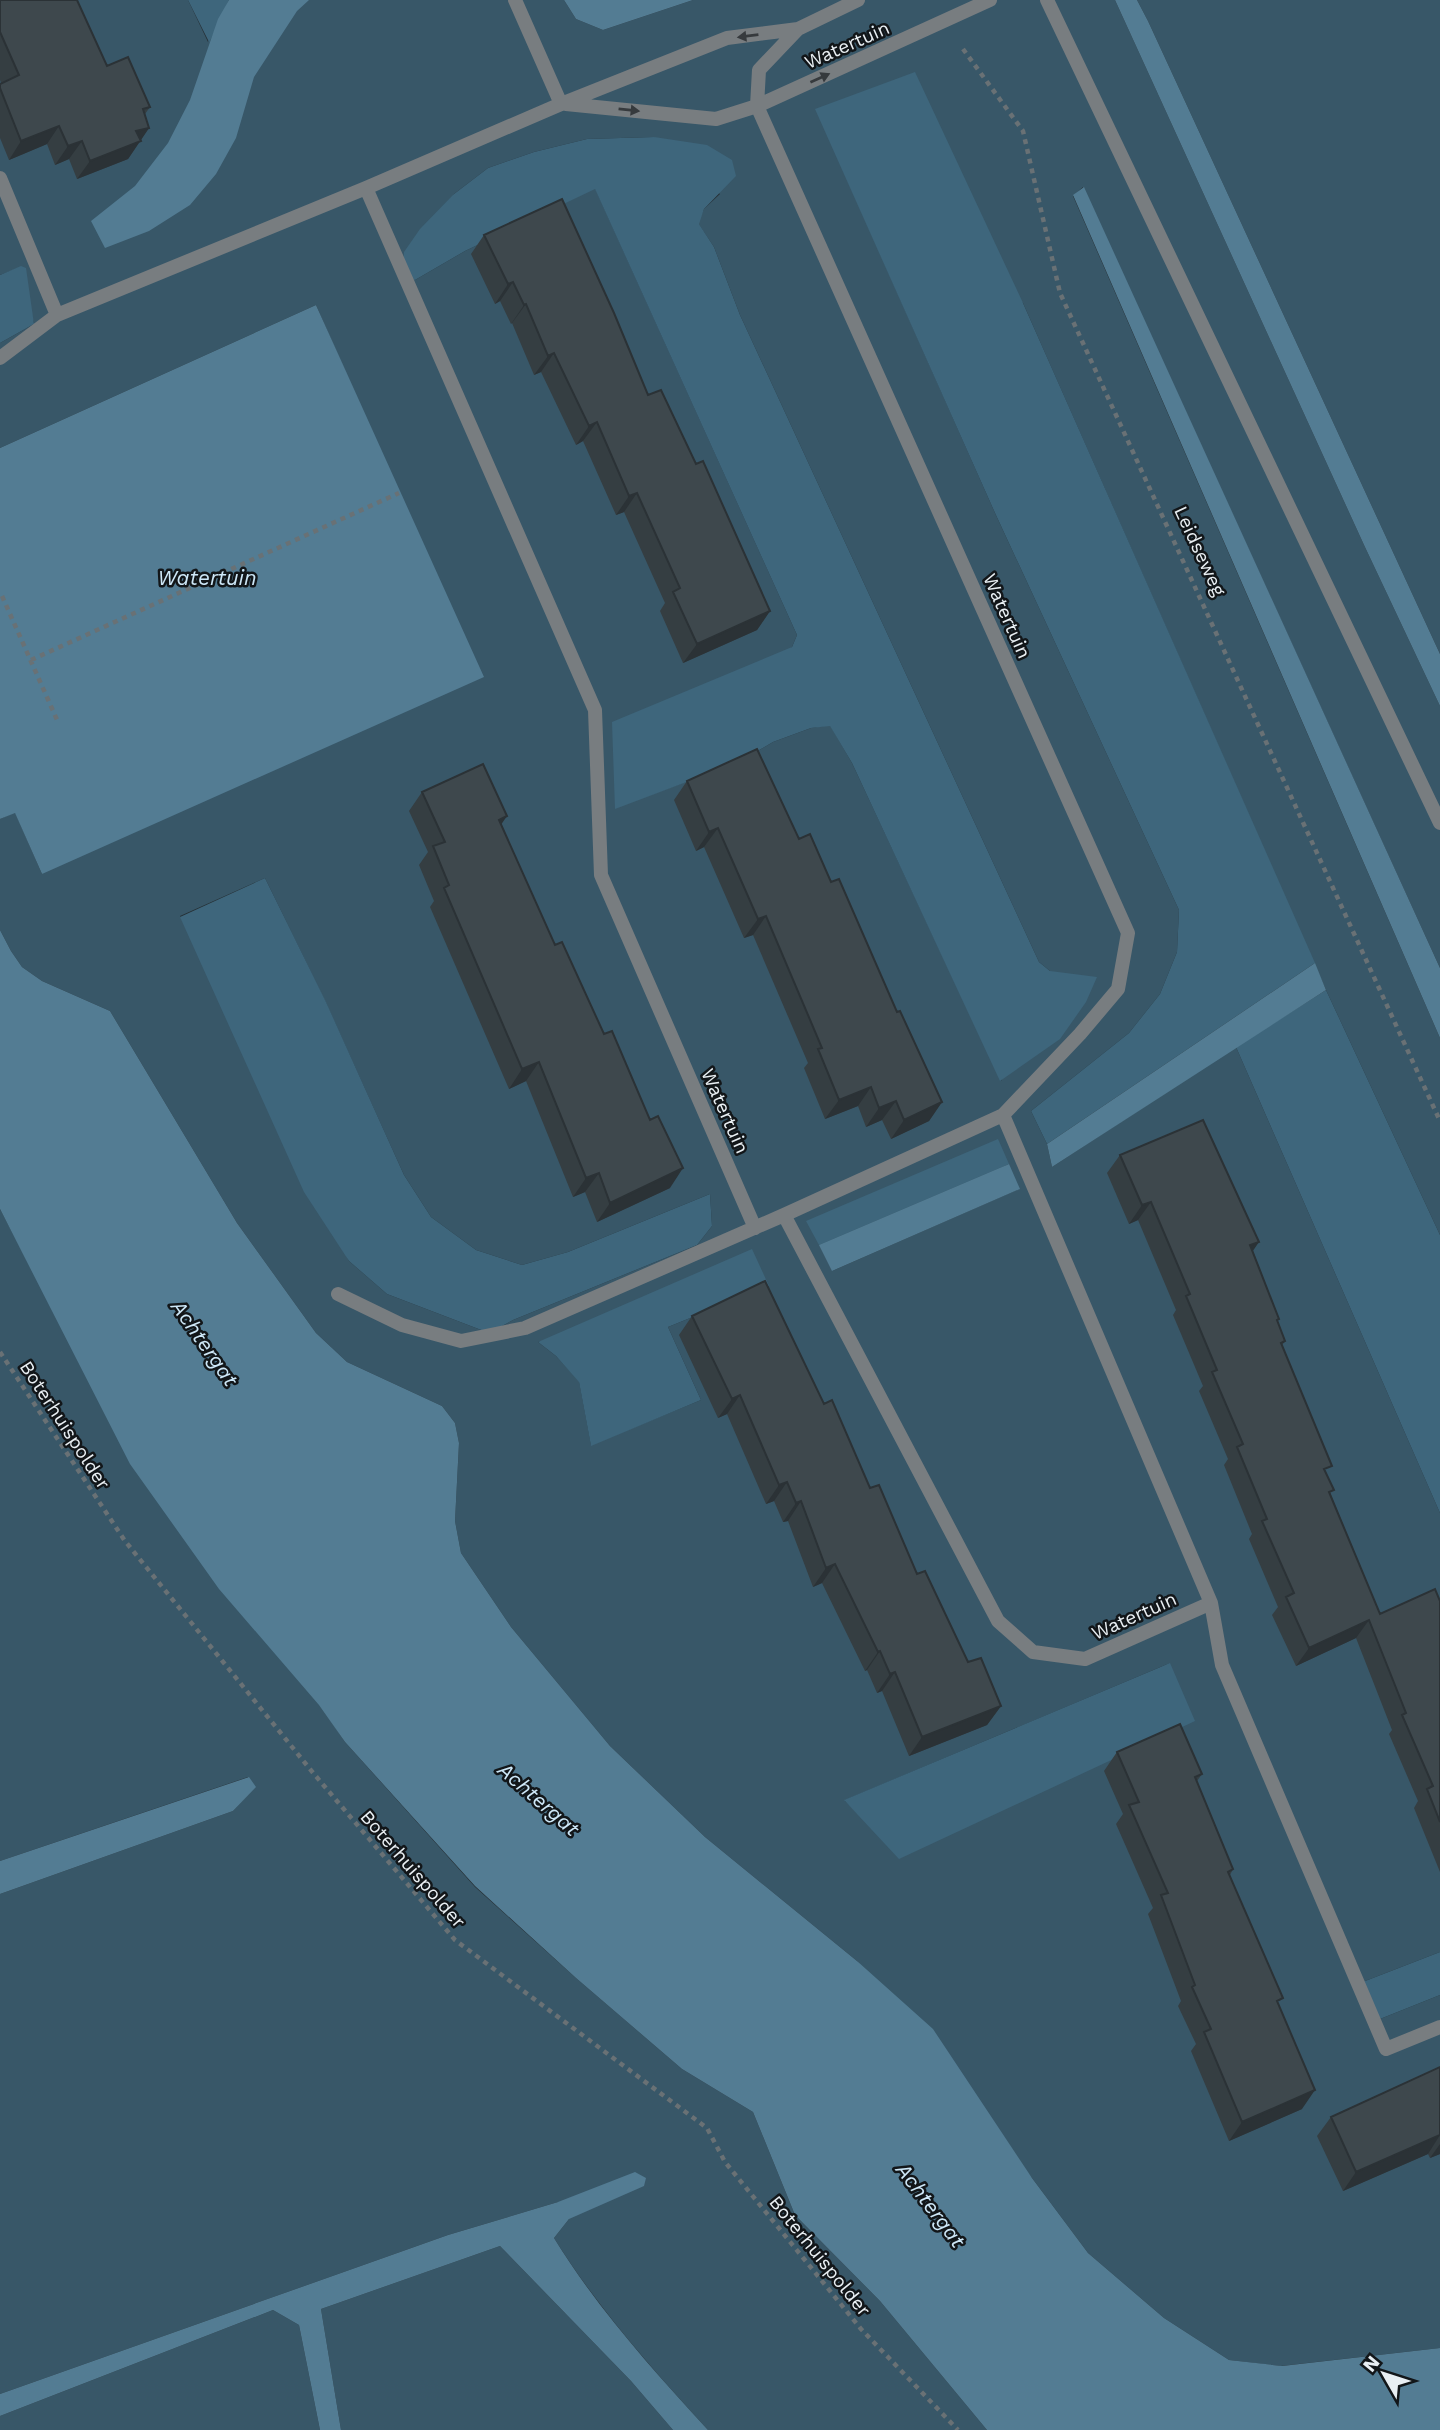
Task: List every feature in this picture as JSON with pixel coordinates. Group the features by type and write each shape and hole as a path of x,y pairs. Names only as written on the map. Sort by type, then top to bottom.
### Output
{"street":[{"path":"514,0 561,104"},
{"name":"Watertuin","path":"0,358 57,315 366,188 561,104 727,38 798,29 858,0"},
{"name":"Watertuin","path":"561,104 716,119 757,106 990,0"},
{"path":"1047,0 1440,823"},
{"name":"Watertuin","path":"338,1294 402,1325 461,1340 525,1328 755,1228 1003,1115 1080,1034 1118,989 1128,933 757,106 759,70 798,29"},
{"path":"0,178 57,315"},
{"name":"Watertuin","path":"366,188 595,710 601,875 755,1228"},
{"path":"1003,1115 1211,1603 1222,1665 1385,2049 1440,2027"},
{"name":"Watertuin","path":"784,1215 992,1609 1007,1629 1033,1652 1085,1659 1211,1603"}],"path":[{"name":"Leidseweg","path":"943,23 1023,131 1060,293 1440,1121"},
{"path":"31,660 399,493"},
{"path":"2,596 58,722"},
{"name":"Boterhuispolder","path":"0,1352 125,1541 314,1774 455,1940 707,2128 725,2162 861,2329 958,2430"}],"shaded area":[{"path":"0,0 188,0 208,42 229,0 564,0 576,19 603,30 693,0 1115,0 1440,706 1440,968 1083,187 1073,196 1440,1038 1440,1235 1326,990 1023,303 816,109 995,513 1179,910 1177,952 1160,994 1129,1033 1031,1111 1047,1144 1052,1167 1236,1047 1440,1513 1440,1952 1360,1983 1375,2021 1440,1995 1440,2348 1281,2366 1229,2360 1164,2318 1088,2253 1032,2178 857,1961 705,1837 610,1746 511,1627 461,1553 455,1521 459,1443 455,1423 442,1406 347,1362 316,1333 237,1223 110,1011 42,981 22,967 0,930 0,819 15,812 42,874 399,493 316,305 0,448 0,343 34,324 21,267 0,275","holes":["654,137 720,194 704,209 698,223 714,247 740,315 1039,962 1050,971 1001,1081 852,763 830,725 811,728 773,742 737,763 615,808 792,647 797,635 595,188 465,251 415,280 454,194 488,168 534,152 587,139","265,878 326,1003 404,1175 431,1217 476,1250 522,1265 568,1252 710,1194 712,1226 697,1245 513,1320 489,1333 387,1294 349,1261 180,916","1008,1164 1019,1189 832,1271","769,1286 668,1327 701,1400 591,1445 579,1381 556,1356 538,1342","1170,1663 859,1814 845,1800"]},
{"path":"188,0 229,0 209,43 209,42"},
{"path":"1137,0 1440,0 1440,654 1148,21"},
{"path":"915,72 1023,303 1315,963 1047,1144 1031,1111 1129,1033 1160,994 1177,952 1179,910 995,513 815,109"},
{"path":"654,137 707,145 732,160 736,176 704,209 699,224 714,247 740,315 1039,962 1050,971 1097,977 1086,1002 1060,1039 1000,1081 852,763 830,726 811,728 773,742 737,763 615,809 612,722 792,647 797,635 595,189 465,251 415,280 403,273 404,252 420,229 454,194 488,168 534,152 587,139"},
{"path":"21,266 26,268 34,324 0,343 0,275"},
{"path":"265,878 326,1002 404,1175 431,1217 476,1250 522,1265 568,1252 710,1194 712,1226 697,1245 513,1320 489,1333 387,1294 349,1261 304,1192 180,917"},
{"path":"1326,990 1440,1235 1440,1513 1236,1047"},
{"path":"998,1139 1009,1164 819,1245 806,1221"},
{"path":"0,1209 43,1291 345,1742 475,1887 682,2069 753,2112 795,2215 880,2301 987,2430 708,2430 626,2337 571,2264 554,2238 569,2219 558,2202 448,2235 0,2394 0,1894 233,1811 255,1787 248,1777 0,1861"},
{"path":"752,1249 769,1286 668,1327 701,1400 591,1446 579,1382 556,1356 538,1342"},
{"path":"1170,1663 1195,1721 899,1859 844,1800"},
{"path":"1440,1952 1440,1995 1375,2021 1360,1983"},
{"path":"500,2246 631,2381 673,2430 341,2430 321,2309"},
{"path":"273,2310 299,2325 320,2430 0,2430 0,2416"}],"water":[{"path":"229,0 309,0 297,11 254,77 236,138 216,174 190,205 149,231 105,248 91,221 135,186 168,143 190,100 218,19"},
{"path":"564,0 693,0 603,30 576,19"},
{"path":"1115,0 1137,0 1148,21 1440,654 1440,706 1364,545"},
{"path":"1084,187 1440,968 1440,1038 1073,195"},
{"name":"Watertuin","path":"316,305 484,677 42,874 15,813 0,819 0,448"},
{"name":"Achtergat","path":"0,930 22,967 42,981 110,1011 237,1223 316,1333 347,1362 442,1406 455,1423 459,1443 455,1521 461,1553 511,1627 610,1746 705,1837 857,1961 933,2029 1032,2178 1088,2253 1164,2318 1229,2360 1282,2366 1440,2348 1440,2430 987,2430 880,2301 795,2215 753,2112 682,2069 475,1886 345,1742 319,1705 219,1589 130,1464 0,1209"},
{"path":"1315,963 1326,990 1052,1167 1047,1144"},
{"path":"1009,1164 1020,1189 832,1271 819,1245"},
{"path":"249,1777 256,1787 233,1811 0,1894 0,1861"},
{"path":"635,2172 646,2178 644,2186 569,2219 554,2238 607,2314 708,2430 673,2430 631,2381 500,2246 321,2309 341,2430 320,2430 299,2325 273,2310 0,2416 0,2394 448,2235 558,2202"}],"building":[{"path":"0,0 77,0 107,66 128,57 150,107 143,109 149,128 136,131 141,141 90,161 82,141 68,146 59,126 21,141 0,88 0,84 19,75 0,32"},
{"path":"562,199 648,395 661,390 696,464 703,461 770,611 697,644 673,592 680,588 637,493 629,496 597,422 589,426 554,353 548,356 526,304 524,305 513,282 508,284 484,235"},
{"path":"757,749 799,839 810,834 831,882 839,879 897,1012 900,1011 942,1102 904,1120 896,1101 879,1108 871,1087 839,1100 818,1049 822,1048 766,916 758,919 718,828 709,832 687,781"},
{"path":"483,764 507,816 499,820 555,945 562,942 604,1034 612,1031 650,1120 658,1116 683,1168 610,1203 599,1173 586,1178 539,1062 522,1069 444,888 449,885 433,846 445,842 422,792"},
{"path":"1203,1120 1259,1242 1250,1245 1279,1319 1277,1320 1285,1341 1281,1343 1332,1466 1324,1469 1334,1490 1329,1492 1380,1614 1435,1589 1440,1601 1440,1822 1427,1789 1433,1786 1402,1715 1406,1713 1369,1620 1309,1648 1286,1597 1294,1593 1262,1521 1267,1519 1237,1447 1243,1444 1212,1372 1217,1370 1186,1296 1190,1294 1151,1202 1142,1205 1120,1155"},
{"path":"765,1281 824,1404 832,1400 870,1488 879,1485 917,1574 925,1571 968,1662 981,1658 1001,1706 922,1737 895,1672 890,1674 835,1564 826,1568 801,1501 796,1503 787,1482 779,1485 740,1395 732,1399 692,1316"},
{"path":"1180,1724 1202,1774 1195,1777 1233,1869 1228,1872 1283,1998 1277,2001 1315,2090 1242,2122 1204,2032 1211,2029 1192,1987 1195,1985 1161,1895 1168,1893 1129,1805 1139,1802 1117,1752"},
{"path":"1440,2067 1440,2135 1356,2172 1331,2117"}]}
